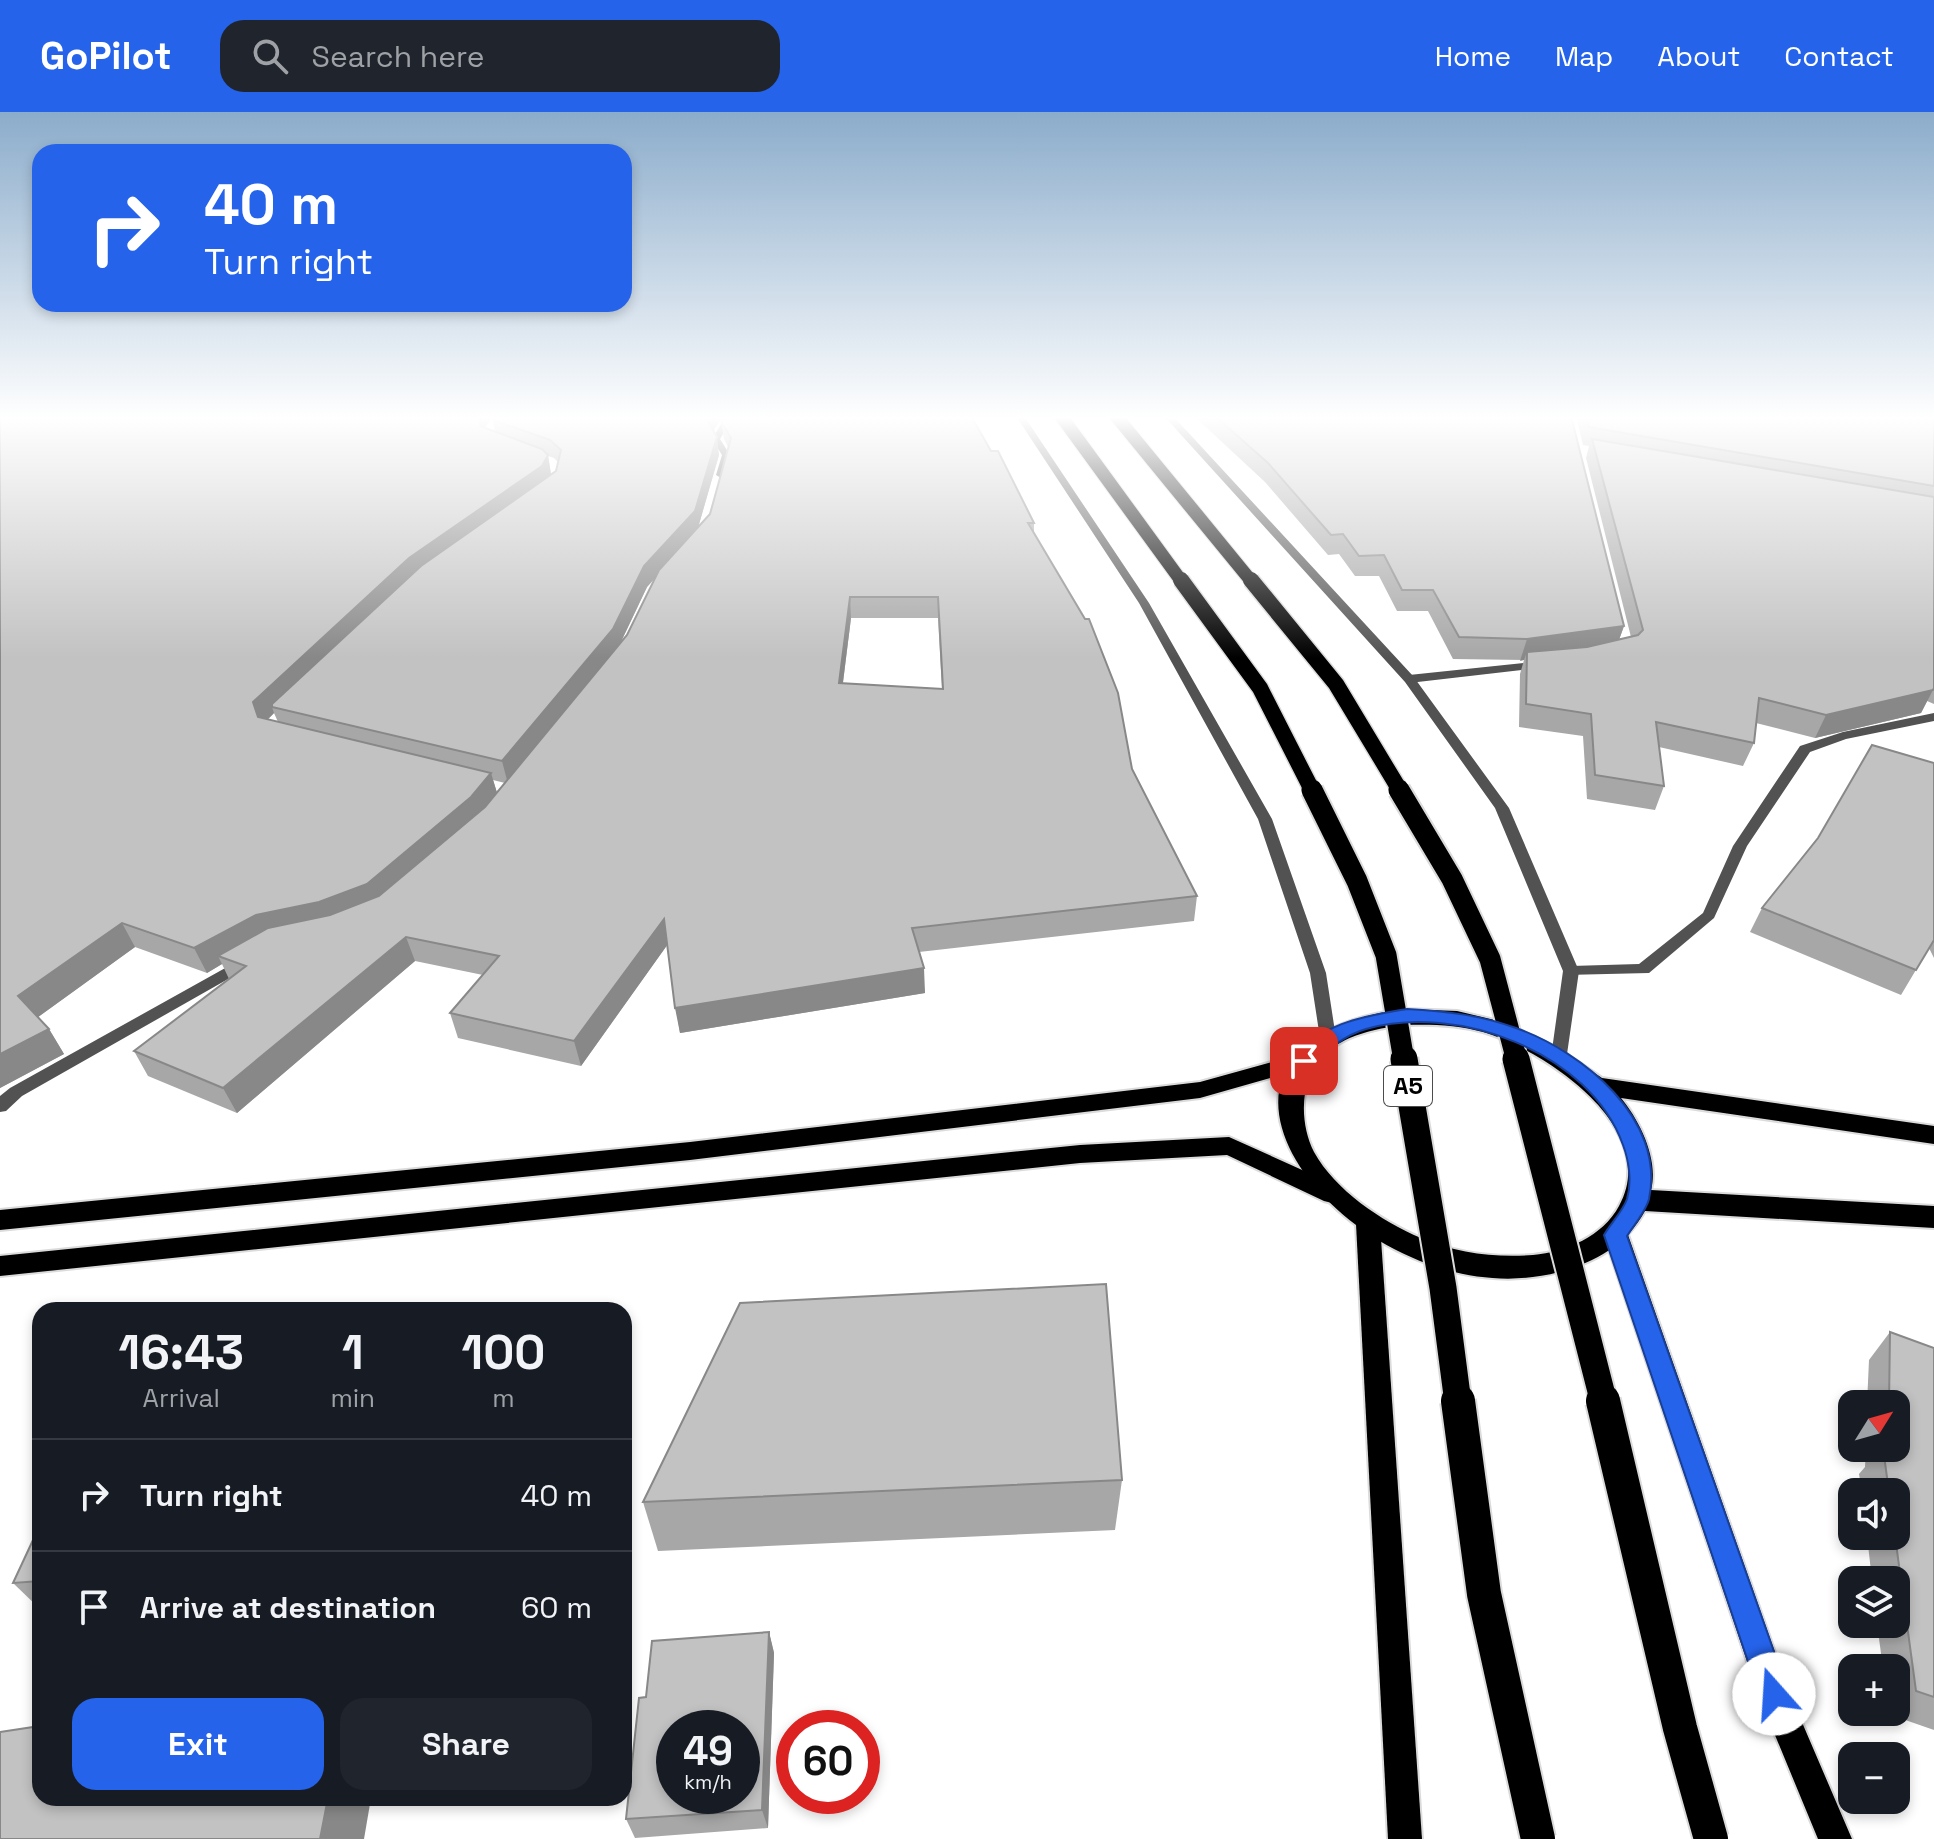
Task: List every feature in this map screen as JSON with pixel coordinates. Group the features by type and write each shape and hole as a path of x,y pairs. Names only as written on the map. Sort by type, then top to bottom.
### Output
{"highway":[{"name":"A5","path":"1120,497 1260,688 1357,881 1386,955 1443,1288 1484,1594 1538,1839"},
{"path":"1182,497 1336,684 1452,879 1490,959 1580,1303 1680,1728 1711,1839"},
{"path":"1407,1015 1458,1019 1511,1033 1560,1057 1596,1086 1626,1122 1640,1162 1638,1200 1616,1235 1572,1259 1513,1268 1463,1262 1413,1247 1368,1224 1332,1194 1305,1158 1291,1123 1291,1089 1304,1061 1328,1038 1361,1023 1407,1015"},
{"path":"1596,1086 1934,1135"},
{"path":"1638,1200 1934,1217"}],"main road":[{"path":"0,1220 690,1151 1185,1092 1304,1061"},
{"path":"0,1266 1080,1154 1166,1148 1229,1146 1332,1194"},
{"path":"1368,1224 1405,1839"},
{"path":"1616,1235 1774,1694 1835,1839"}],"street":[{"path":"1073,497 1144,603 1265,819 1318,973 1328,1038"},
{"path":"1242,497 1409,679 1502,808 1571,971 1560,1057"},
{"path":"1409,679 1564,663"},
{"path":"1571,971 1643,969 1709,915 1740,846 1805,749 1843,736 1934,717"},
{"path":"0,1106 16,1092 260,953"}],"building":[{"path":"0,497 498,497 409,558 253,702 258,717 491,773 471,797 367,884 319,902 256,915 194,948 122,923 18,996 49,1029 0,1054"},
{"path":"520,497 699,497 695,511 644,566 613,629 502,761 272,707 421,566"},
{"path":"715,497 1021,497 1034,523 1028,523 1085,619 1089,619 1118,693 1132,769 1197,896 912,928 924,968 675,1008 664,919 574,1041 450,1013 499,956 406,937 223,1088 134,1051 246,966 218,956 268,928 330,915 379,896 485,807 627,635 659,570 710,514","holes":["850,597 938,597 943,689 839,683"]},
{"path":"1297,497 1591,497 1624,626 1527,639 1459,637 1433,590 1402,590 1384,555 1359,556 1343,534 1331,535"},
{"path":"1607,497 1934,497 1933,690 1826,715 1759,698 1754,743 1656,722 1664,786 1595,775 1591,714 1526,704 1527,652 1587,647 1638,635 1643,630"},
{"path":"1872,745 1934,763 1934,940 1916,970 1762,908 1818,838"},
{"path":"1106,1284 1122,1480 643,1502 740,1303"},
{"path":"1890,1332 1934,1348 1934,1697 1916,1691 1909,1638 1910,1566 1899,1566 1897,1550 1910,1550 1910,1478 1887,1478 1885,1462 1910,1462 1910,1390 1889,1390"},
{"path":"32,1542 32,1582 13,1583"},
{"path":"769,1632 762,1810 760,1710 656,1710 656,1814 702,1814 626,1819 627,1806 632,1806 632,1763 639,1698 646,1697 652,1641"},
{"path":"32,1727 32,1806 326,1806 320,1839 0,1839 0,1732"}],"route":[{"path":"1304,1061 1328,1038 1361,1023 1407,1015 1458,1019 1511,1033 1560,1057 1596,1086 1626,1122 1640,1162 1638,1200 1616,1235 1774,1694"}]}
